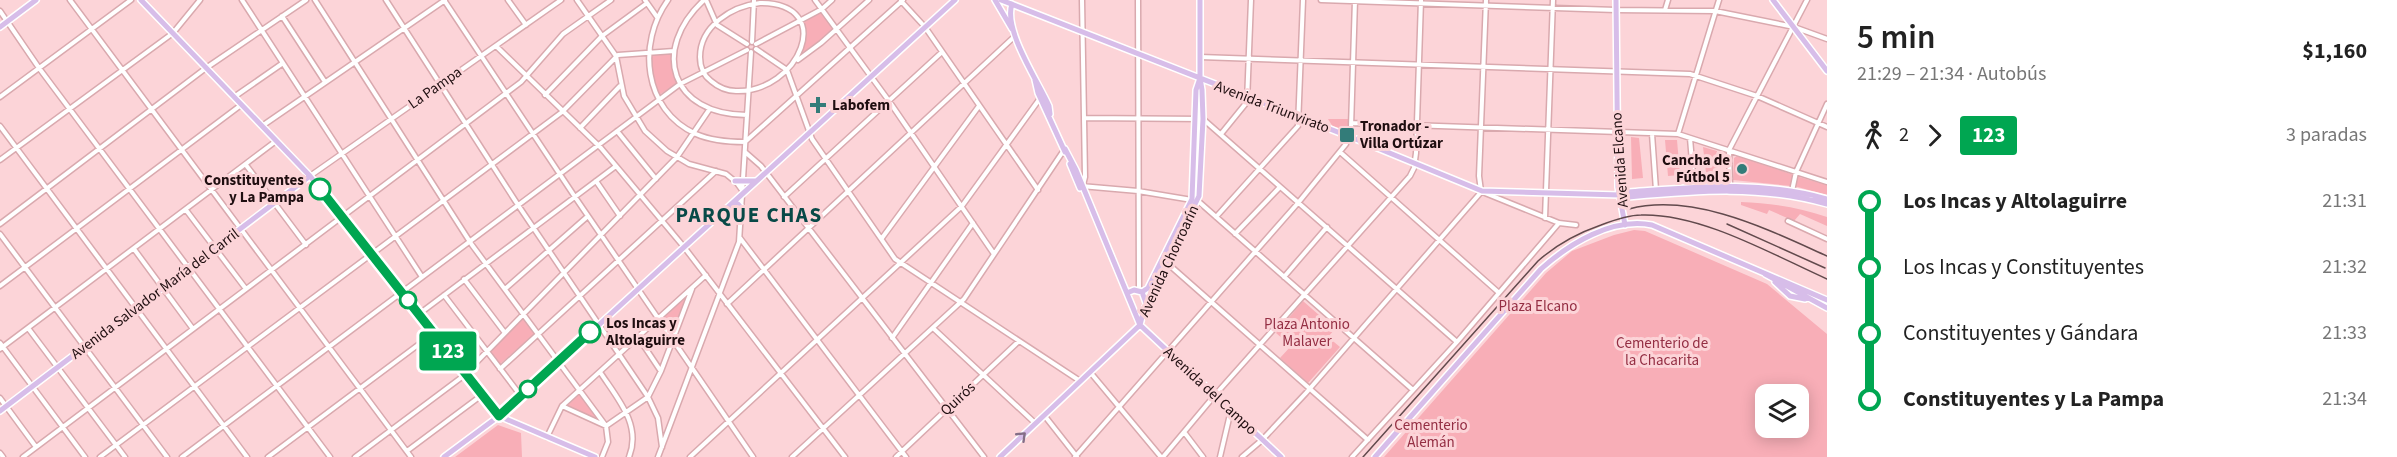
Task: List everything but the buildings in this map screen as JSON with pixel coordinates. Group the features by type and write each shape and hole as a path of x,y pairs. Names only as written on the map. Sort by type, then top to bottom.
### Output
{"main road":[{"path":"0,27 36,0"},
{"path":"141,0 310,176 499,416 595,457"},
{"path":"444,457 499,416 955,0"},
{"path":"995,0 1014,33 1140,324"},
{"name":"Avenida Triunvirato","path":"1001,0 1482,191 1628,197 1694,186 1730,185 1760,186 1827,199"},
{"name":"Avenida Chorroarín","path":"1140,291 1148,288 1195,200 1200,119 1196,90 1200,78 1200,0"},
{"name":"Avenida Elcano","path":"1375,457 1541,269 1581,241 1625,225 1618,187 1616,0"},
{"path":"1773,0 1827,71"},
{"path":"1012,4 1009,14 1014,33"},
{"path":"1065,149 1081,186"},
{"name":"Avenida Salvador María del Carril","path":"0,411 310,176"},
{"path":"735,181 756,181"},
{"path":"1612,195 1618,187"},
{"name":"Avenida Triunvirato","path":"1656,192 1745,190 1827,204"},
{"path":"732,204 738,204 742,209"},
{"path":"1625,225 1652,225 1827,300"},
{"name":"Avenida Chorroarín","path":"1000,457 1140,324 1164,261"},
{"path":"1761,271 1787,290 1827,308"},
{"path":"1787,290 1794,286 1802,288"},
{"path":"1126,293 1140,291 1146,305"},
{"name":"Avenida del Campo","path":"1140,324 1277,456"}],"street":[{"path":"70,0 411,457"},
{"path":"0,97 131,0"},
{"path":"0,160 172,33 200,0"},
{"path":"242,0 422,277"},
{"path":"0,224 206,68 306,0"},
{"path":"315,0 470,241 606,426 608,442 602,457"},
{"path":"386,0 534,228 648,397 658,418 662,447"},
{"path":"262,126 445,0 480,57 753,457"},
{"path":"508,0 526,25"},
{"name":"La Pampa","path":"310,176 561,0"},
{"path":"577,0 616,56 621,85 635,118 650,137 677,157 694,166 716,171 735,181 742,194"},
{"path":"23,457 506,94 527,77 563,34 611,0"},
{"path":"668,0 657,17 651,33 648,52 650,76 659,99 677,121 694,133 718,141 745,142 902,1 925,27 1038,190"},
{"path":"747,116 722,114 709,110 696,102 680,84 675,67 674,51 684,24 705,0 715,23 787,70 809,133 825,159 900,262 1080,381"},
{"path":"814,0 889,101 994,254"},
{"path":"182,457 680,84 822,9 832,0"},
{"path":"795,62 803,43 803,29 800,21 782,7 765,3 754,2 730,12 715,23 704,38 700,49 703,72 710,81 720,87 737,91 748,90 772,81 787,70 837,30 869,0"},
{"path":"1082,0 1085,168 1081,186 1138,191 1195,200 1413,390"},
{"path":"1138,0 1140,291"},
{"path":"1221,134 1244,109 1248,97 1251,0"},
{"path":"1216,217 1296,129 1299,117 1303,0"},
{"path":"1321,0 1715,11 1794,27 1827,39"},
{"path":"1482,191 1479,176 1486,0"},
{"path":"1545,218 1553,0"},
{"path":"1665,10 1668,0"},
{"path":"1678,135 1719,0"},
{"path":"1730,185 1729,150 1808,0"},
{"path":"1044,415 1076,457 1340,152 1349,137 1351,123 1355,1"},
{"path":"545,95 602,36 646,2 657,17"},
{"path":"658,457 693,369 740,238 754,2"},
{"path":"1090,372 1162,457 1410,176 1415,164 1421,2"},
{"path":"0,11 39,68 330,457"},
{"path":"282,16 325,82"},
{"path":"727,304 964,84 1014,33"},
{"path":"496,46 598,145 616,166 684,247 845,457"},
{"path":"100,457 562,112 616,56 623,53 674,51"},
{"path":"784,197 942,52"},
{"path":"1200,57 1695,75 1757,96 1827,127"},
{"path":"234,97 283,63"},
{"path":"580,128 621,85"},
{"path":"690,457 962,206 1042,96"},
{"path":"1792,191 1796,172 1827,104"},
{"path":"0,286 241,105"},
{"path":"882,238 979,106"},
{"path":"355,457 465,374 677,157 709,110"},
{"path":"1084,118 1200,119 1221,134 1457,342"},
{"path":"1351,123 1678,135 1827,182"},
{"path":"0,126 248,457"},
{"path":"616,131 656,179"},
{"path":"1652,134 1656,192"},
{"path":"1690,138 1694,186"},
{"path":"85,457 1,346 160,230 276,141"},
{"path":"792,457 961,302 1065,149"},
{"path":"745,152 754,158 984,457"},
{"path":"1340,152 1498,292"},
{"path":"246,165 306,245"},
{"path":"419,314 616,166"},
{"path":"1076,170 1085,168"},
{"path":"500,369 716,171"},
{"path":"596,181 620,216"},
{"path":"1235,234 1281,187"},
{"path":"1482,191 1559,224 1576,225"},
{"path":"1242,457 1262,440 1397,290 1482,191"},
{"path":"186,210 246,289"},
{"path":"505,289 588,216"},
{"path":"1788,221 1827,239"},
{"path":"892,338 973,223"},
{"path":"1352,457 1457,342 1559,224"},
{"path":"1284,277 1327,227"},
{"path":"0,234 166,457"},
{"path":"740,238 906,457"},
{"path":"134,249 193,329"},
{"path":"1164,261 1368,440"},
{"path":"548,437 562,406 706,276"},
{"path":"464,279 505,333"},
{"path":"606,426 648,397 661,371 692,288"},
{"path":"444,295 521,396"},
{"path":"28,328 125,457"},
{"path":"934,328 1035,423"},
{"path":"268,457 434,333"},
{"path":"638,337 661,371"},
{"name":"Quirós","path":"896,457 1019,341"},
{"path":"600,372 626,413 633,434 629,457"},
{"path":"407,451 482,394"},
{"path":"0,398 36,447"},
{"path":"562,406 606,426"},
{"path":"1220,457 1231,410"},
{"path":"1184,432 1203,457"},
{"path":"0,453 3,457"}],"green space":[{"path":"820,12 833,27 833,32 801,55 805,38 803,22"},
{"path":"650,54 671,54 673,72 678,83 659,95 652,75"},
{"path":"1328,119 1349,119 1348,130 1333,127"},
{"path":"1631,137 1639,138 1643,178 1632,179"},
{"path":"1665,140 1677,140 1680,175 1668,176"},
{"path":"1703,147 1717,151 1717,173 1706,173"},
{"path":"1737,156 1794,175 1791,186 1733,180 1734,158"},
{"path":"1796,176 1827,185 1827,195 1794,186"},
{"path":"1741,202 1763,203 1806,211 1827,217 1827,226 1800,214 1794,221 1769,210 1767,214 1741,205"},
{"name":"Cementerio de la Chacarita","path":"1634,230 1645,231 1767,284 1827,334 1827,457 1384,457 1546,273 1572,251 1614,235"},
{"path":"684,298 685,300 672,333 663,318"},
{"name":"Plaza Antonio Malaver","path":"1303,301 1335,329 1328,337 1340,347 1308,383 1280,358 1291,346 1276,333"},
{"path":"523,318 536,333 500,364 491,349"},
{"path":"580,393 603,424 564,407"},
{"path":"498,425 521,433 522,457 455,457"}],"railway":[{"path":"1629,209 1654,205 1679,206 1731,216 1827,256"},
{"path":"1363,457 1538,261 1560,244 1592,228 1636,215 1664,216 1688,221 1736,237 1827,279"},
{"path":"1727,224 1825,268"}],"bus line":[{"name":"123","path":"320,189 499,416 590,332"}],"place":[{"name":"Labofem","path":"818,105"},
{"name":"Tronador - Villa Ortúzar","path":"1347,135"},
{"name":"Cancha de Fútbol 5","path":"1742,169"},
{"name":"Constituyentes y La Pampa","path":"320,189"},
{"name":"Los Incas y Altolaguirre","path":"590,332"}],"district":[{"name":"PARQUE CHAS","path":"749,215"}],"park label":[{"name":"Plaza Elcano","path":"1538,306"},
{"name":"Cementerio Alemán","path":"1431,434"}]}
